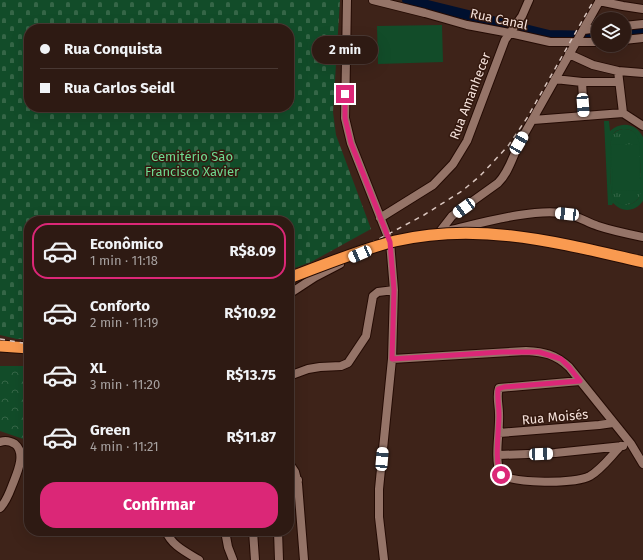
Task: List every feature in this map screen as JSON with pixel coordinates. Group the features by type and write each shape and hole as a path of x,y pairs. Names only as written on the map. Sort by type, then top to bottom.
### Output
{"highway":[{"path":"294,276 384,244 417,237 455,233 488,233 521,237 563,244 643,262"},
{"path":"0,346 24,348"}],"street":[{"path":"347,0 345,118 351,143 390,242 394,290 392,359 379,488 379,517 384,560"},
{"name":"Rua Canal","path":"373,0 472,26 513,28 550,42 580,36 591,40"},
{"name":"Rua Amanhecer","path":"380,218 433,185 453,164 467,141 501,48 524,13 529,0"},
{"path":"438,234 452,216 498,184 503,178 510,166 519,143 600,1 623,6 643,8"},
{"path":"631,25 643,24"},
{"path":"580,36 591,31"},
{"path":"631,39 643,38"},
{"path":"569,54 593,65 643,73"},
{"path":"618,70 623,113"},
{"path":"555,79 582,82 619,82"},
{"path":"582,82 584,116"},
{"path":"533,120 623,113 643,126"},
{"path":"294,291 330,268 390,242 421,238 490,221 530,214 567,214 598,226 643,238"},
{"path":"294,374 308,369 341,366 348,363 366,336 373,296 378,292 394,290"},
{"path":"392,359 502,352 539,352 561,359 631,444 643,464"},
{"path":"580,381 498,389 499,472 502,475 520,480 542,482 583,479 591,475 621,446"},
{"name":"Rua Moisés","path":"499,433 613,423"},
{"path":"0,508 5,502 18,472 20,463 18,448 14,444 3,441"},
{"path":"498,455 555,453 631,444"},
{"path":"294,487 304,560"},
{"path":"168,536 174,544 199,560"},
{"path":"226,536 228,548 233,560"},
{"path":"253,536 255,560"},
{"path":"278,536 279,560"}],"green space":[{"name":"Cemitério São Francisco Xavier","path":"0,0 340,0 333,112 336,135 371,229 311,262 294,268 294,216 24,216 24,339 0,335"},
{"path":"442,25 443,62 378,64 377,26"},
{"path":"604,121 609,121 610,131 619,126 628,125 640,132 643,137 643,201 640,205 628,210 624,210 613,203 612,205 608,205","holes":["622,129 630,130 637,135 639,143 640,180 639,144 611,145 613,191 641,190 638,199 625,205 620,204 613,197 610,147 612,136 615,132"]},
{"path":"624,129 635,132 640,142 641,194 639,198 627,205 618,204 612,196 610,176 611,136 617,131"},
{"path":"0,366 24,366 24,439 0,431"}],"waterway":[{"path":"407,0 549,35 591,36"},
{"path":"631,33 643,32"}],"railway":[{"path":"294,280 379,239 424,215 462,191 480,176 508,146 527,118 594,0"},
{"path":"0,339 24,343"}],"route":[{"path":"345,94 345,118 351,143 390,242 394,290 392,359 502,352 539,352 550,354 561,359 580,381 504,387 498,389 498,455 499,472 501,475"}]}
